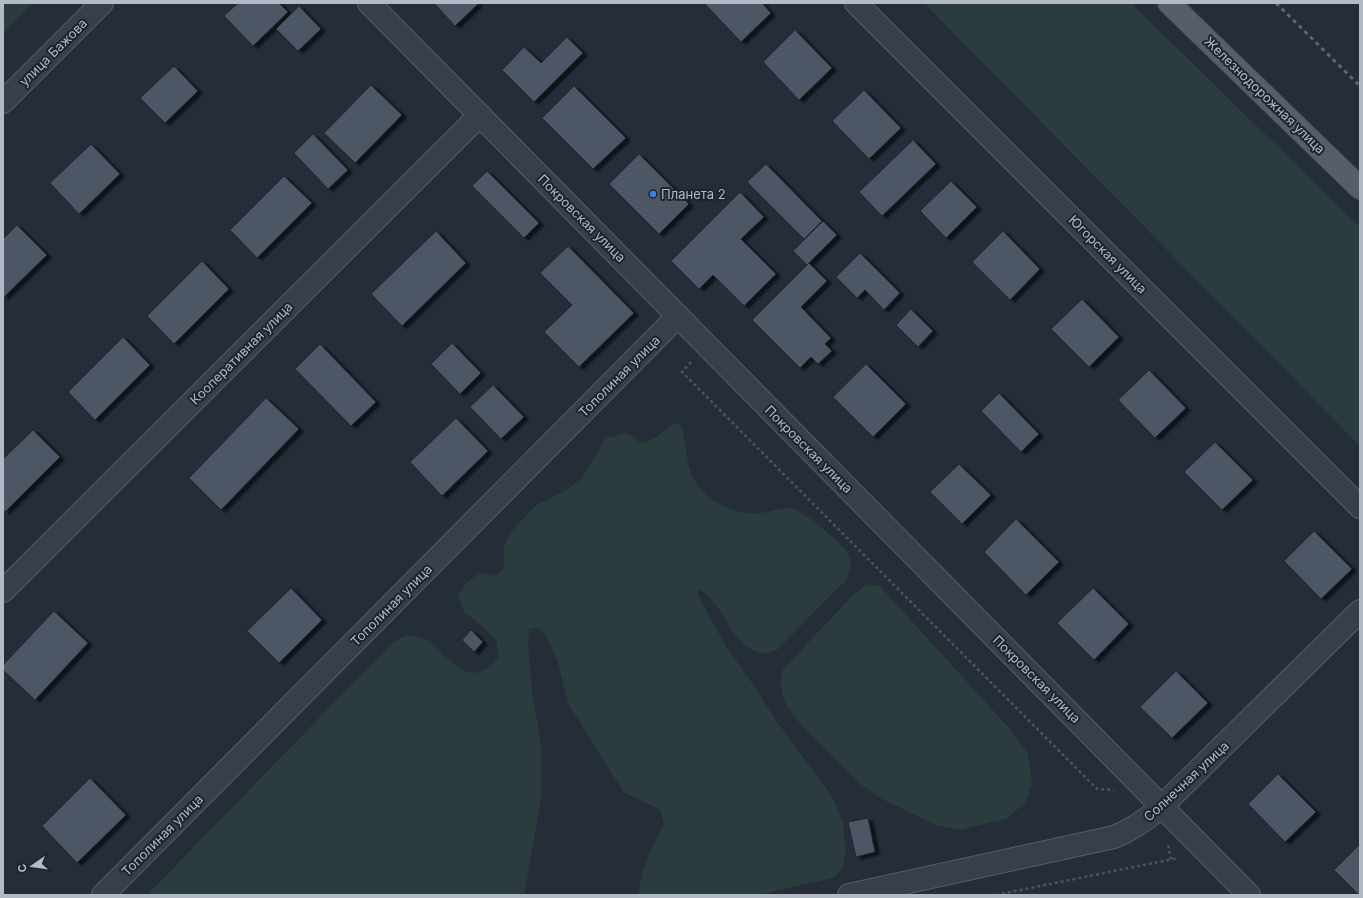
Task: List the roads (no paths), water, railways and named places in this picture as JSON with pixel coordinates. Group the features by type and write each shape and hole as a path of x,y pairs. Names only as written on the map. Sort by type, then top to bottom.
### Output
{"main road":[{"name":"Железнодорожная улица","path":"1169,3 1360,188"}],"street":[{"name":"улица Бажова","path":"3,102 102,3"},
{"name":"Покровская улица","path":"369,3 1249,895"},
{"name":"Югорская улица","path":"856,3 1360,507"},
{"name":"Кооперативная улица","path":"3,591 480,115"},
{"name":"Тополиная улица","path":"103,895 678,316"},
{"name":"Солнечная улица","path":"849,895 1114,837 1129,831 1161,807 1360,611"}],"railway":[{"path":"1276,3 1360,86"}],"place":[{"name":"Планета 2","path":"653,194"}]}
